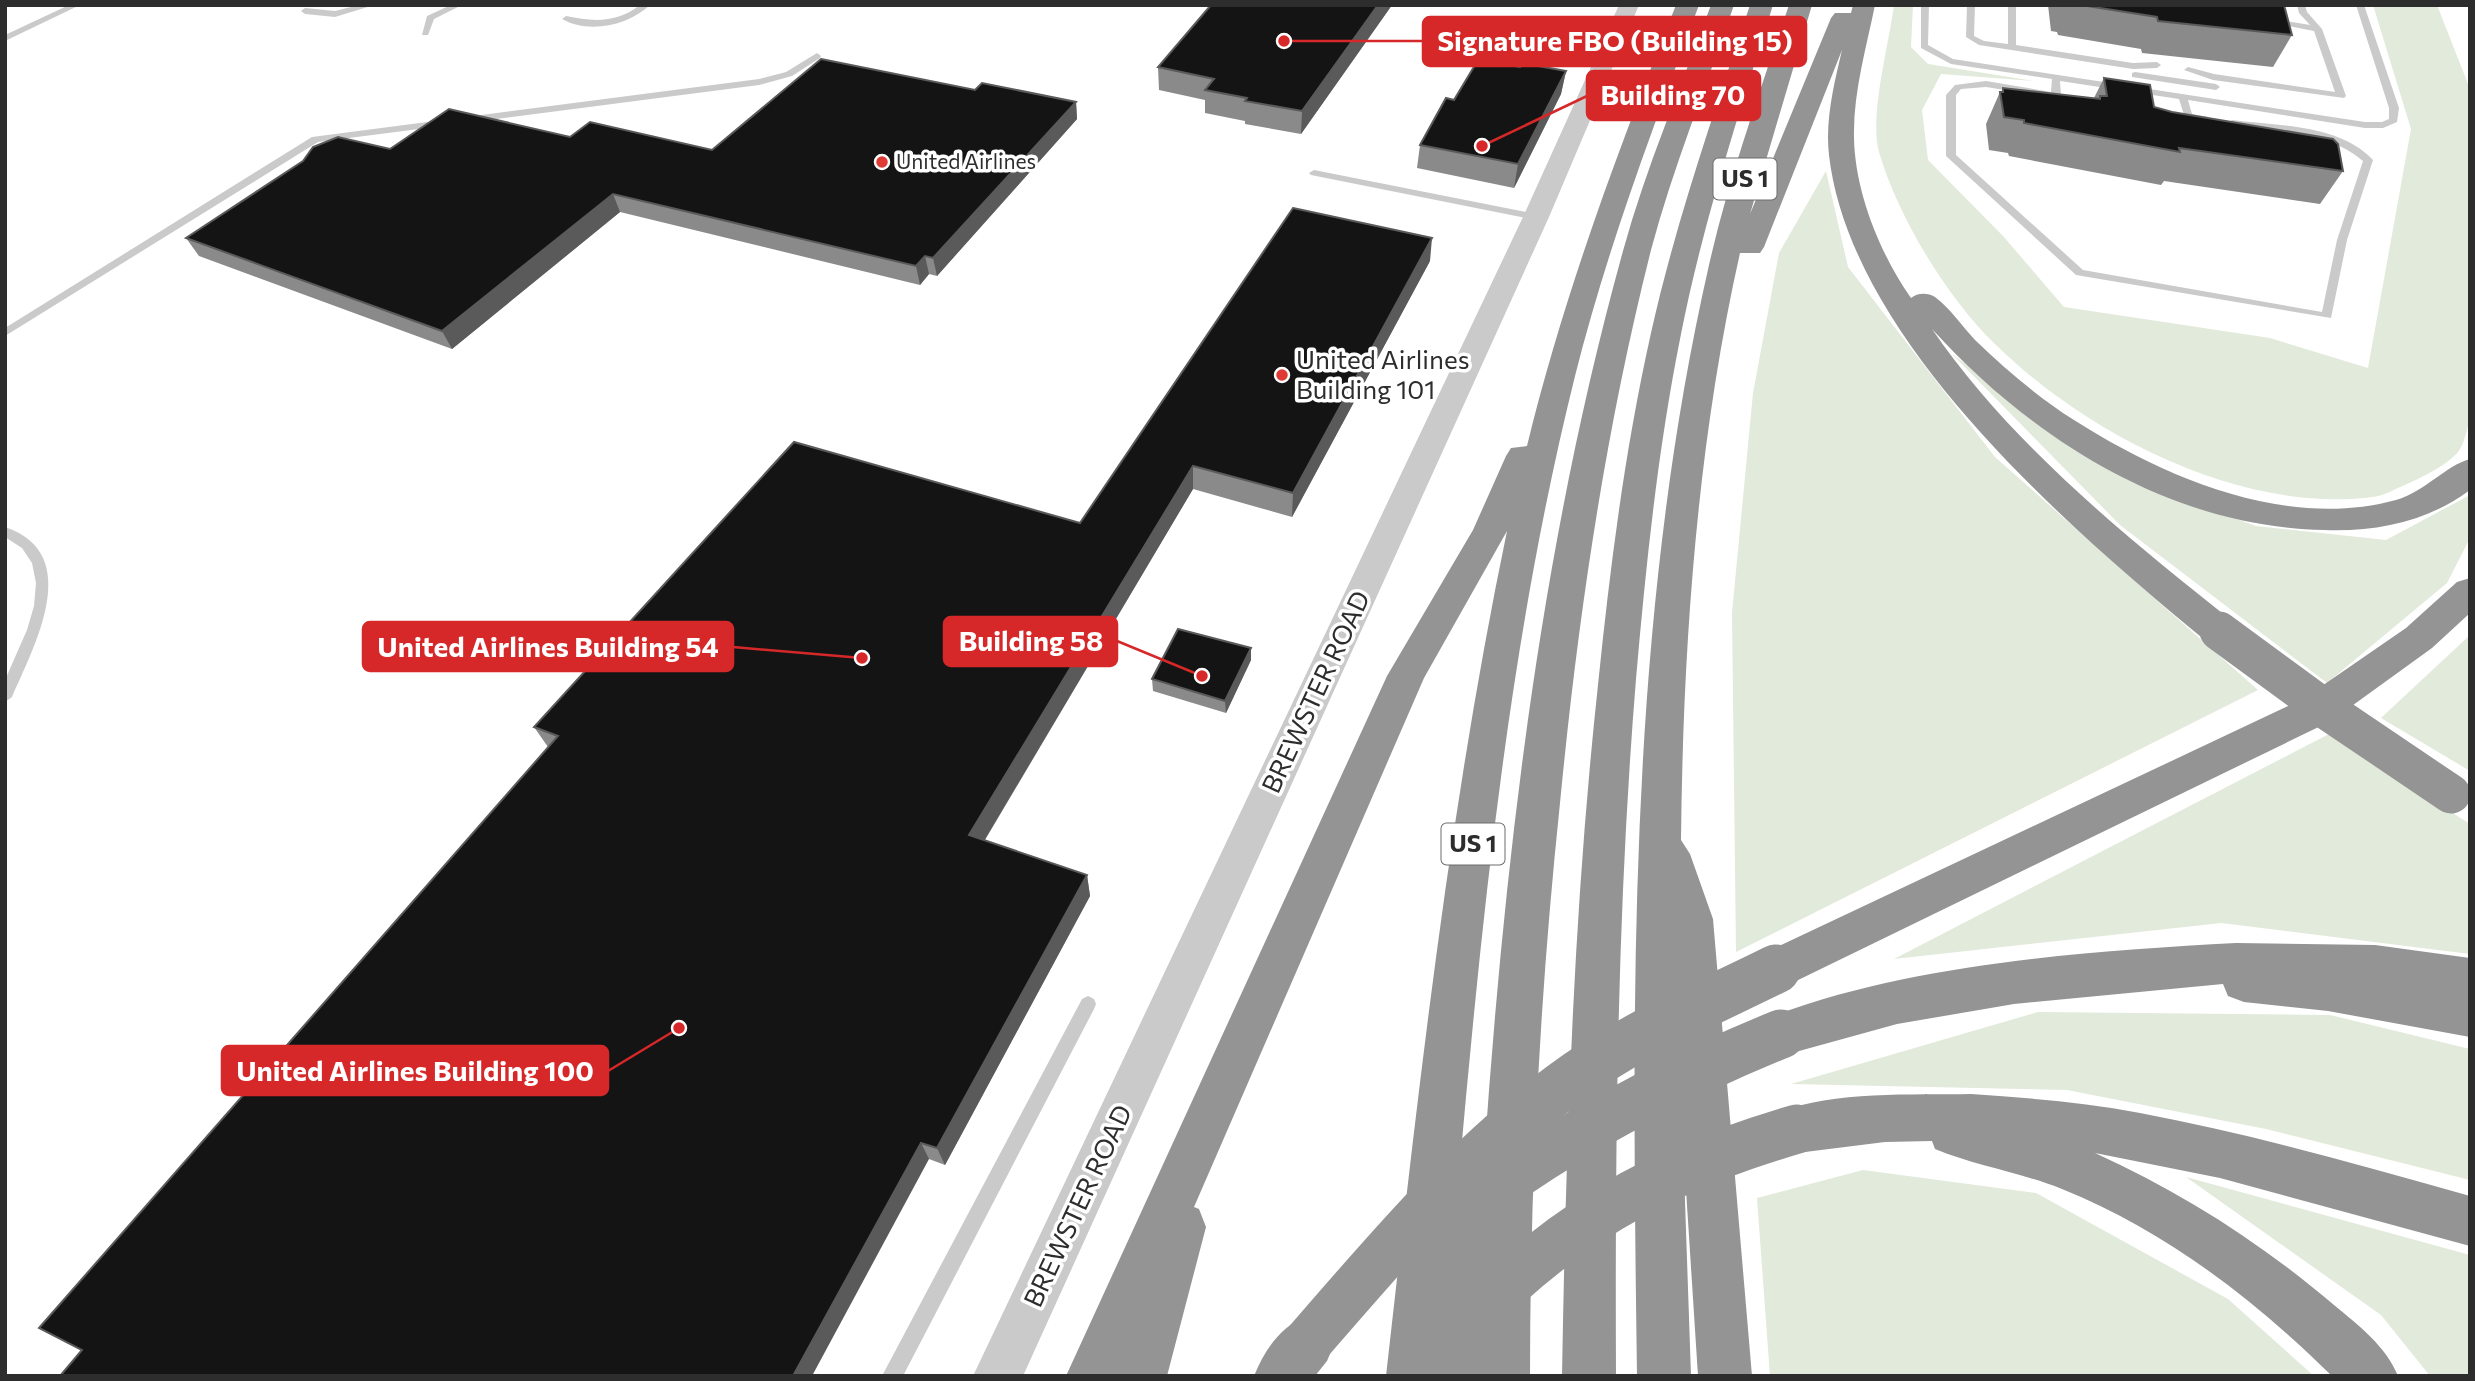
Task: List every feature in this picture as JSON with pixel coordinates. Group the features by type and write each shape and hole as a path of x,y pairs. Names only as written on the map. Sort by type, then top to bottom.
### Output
{"highway":[{"path":"1650,103 1646,66 1665,5"},
{"name":"US 1","path":"1415,1376 1452,1002 1497,687 1531,502 1576,319 1603,229 1688,5"},
{"path":"1503,1376 1503,1257 1521,979 1544,753 1583,483 1638,247 1723,5"},
{"path":"1589,1376 1591,1160 1600,910 1613,712 1630,552 1654,393 1677,283 1716,147 1762,5"},
{"name":"US 1","path":"1664,1376 1659,1072 1660,830 1673,613 1685,493 1706,356 1724,262 1747,173 1801,5"},
{"path":"1706,356 1744,268 1759,220 1846,10 1851,5"},
{"path":"1864,5 1841,130 1847,181 1860,225 1882,273 1927,343 2005,439 2089,523 2219,631 2328,711 2460,800"},
{"path":"1847,181 1862,213 1895,264 1932,312 1974,357 2043,414 2085,442 2150,476 2237,507 2289,517 2339,520 2406,510 2438,495 2470,470"},
{"path":"1093,1376 1406,676 1500,510 1576,319"},
{"path":"1294,1359 1439,1194 1525,1115 1606,1056 1776,970 2317,709 2419,638 2470,591"},
{"path":"1660,830 1691,919 1725,1376"},
{"path":"1294,1359 1432,1234 1528,1165 1650,1092 1709,1062 1781,1034 1902,1001 2039,980 2219,961 2287,960 2380,965 2470,979"},
{"path":"2039,980 2153,976 2253,982 2328,990 2470,1016"},
{"path":"1460,1376 1488,1100 1521,979"},
{"path":"1140,1376 1184,1218 1245,1032"},
{"path":"1415,1376 1487,1298 1547,1247 1606,1206 1703,1157 1797,1129 1840,1122 1917,1116 1990,1116 2066,1124 2197,1148 2470,1221"},
{"path":"1797,1129 1875,1125 1951,1132 1990,1140 2068,1165 2139,1198 2211,1242 2281,1294 2371,1376"}],"street":[{"name":"BREWSTER ROAD","path":"998,1376 1535,217 1629,5"}],"lane":[{"path":"5,38 76,5"},
{"path":"305,11 335,14 370,5"},
{"path":"425,33 430,18 458,5"},
{"path":"566,19 609,24 629,17 646,5"},
{"path":"1925,5 1924,46 1934,54 1963,64 2365,125 2383,125 2393,120 2394,108 2360,5"},
{"path":"1971,5 1970,37 1982,43 2214,82 2341,96 2318,29 2303,13 2301,5"},
{"path":"2011,5 2012,47"},
{"path":"2264,21 2275,19 2318,29"},
{"path":"5,333 315,139 759,82 789,74 817,56"},
{"path":"2134,70 2157,65"},
{"path":"2134,70 2137,90"},
{"path":"2188,70 2214,82 2220,103"},
{"path":"2056,78 2056,96 1986,84 1958,87 1951,95 1951,156 2080,273 2327,316 2342,240 2368,160 2353,147 2332,138 2188,116 2183,97"},
{"path":"1314,173 1535,217"},
{"path":"5,531 26,542 35,552 45,580 37,617 5,697"},
{"path":"892,1376 1088,1004"}],"green space":[{"path":"1894,5 1913,5 1911,47 1928,64 2034,81 1941,74 1922,110 1928,160 2003,236 2064,307 2270,338 2368,368 2411,129 2373,5 2437,5 2470,89 2470,419 2460,449 2428,474 2377,496 2323,499 2272,493 2220,480 2170,461 2121,437 2075,409 2033,378 1978,326 1942,280 1911,229 1887,177 1879,152 1876,120"},
{"path":"1826,171 1848,267 1995,457 2258,690 1736,952 1732,613 1753,393 1779,253"},
{"path":"1952,354 2126,479 2256,526 2386,540 2470,495 2470,538 2447,583 2327,683 2120,525"},
{"path":"2470,635 2470,771 2381,718"},
{"path":"2329,734 2470,824 2470,954 2221,923 1894,959"},
{"path":"2038,1012 2330,1015 2470,1049 2470,1180 2266,1129 2067,1090 1791,1084"},
{"path":"1863,1170 2036,1193 2228,1299 2314,1376 1770,1376 1757,1198"},
{"path":"2186,1177 2470,1255 2470,1376 2430,1376 2381,1315"}],"building":[{"path":"1211,5 1378,5 1302,111 1245,101 1247,98 1205,90 1214,79 1158,67"},
{"path":"2081,5 2284,5 2292,35 2158,21 2157,17"},
{"path":"821,59 975,90 982,83 1076,102 933,258 925,256 916,266 613,194 442,331 186,238 303,161 313,147 338,137 390,149 449,109 570,137 590,122 712,150"},
{"path":"1478,60 1520,67 1522,63 1566,71 1518,164 1420,145 1446,98 1454,100"},
{"path":"2104,78 2150,85 2154,107 2172,112 2333,139 2338,144 2343,171 2179,148 2180,152 2004,117 2000,92 2003,92 2003,88 2100,99 2100,96 2107,96"},
{"path":"1293,208 1432,238 1293,493 1193,466 969,835 1087,875 937,1148 921,1143 793,1376 60,1376 82,1350 39,1328 558,736 534,727 794,442 1080,523"},
{"path":"1178,629 1251,648 1225,701 1152,679"}],"place":[{"name":"Signature FBO (Building 15)","path":"1284,41"},
{"name":"Building 70","path":"1482,146"},
{"name":"United Airlines","path":"882,162"},
{"name":"United Airlines Building 101","path":"1282,375"},
{"name":"United Airlines Building 54","path":"862,658"},
{"name":"Building 58","path":"1202,676"},
{"name":"United Airlines Building 100","path":"679,1028"}]}
